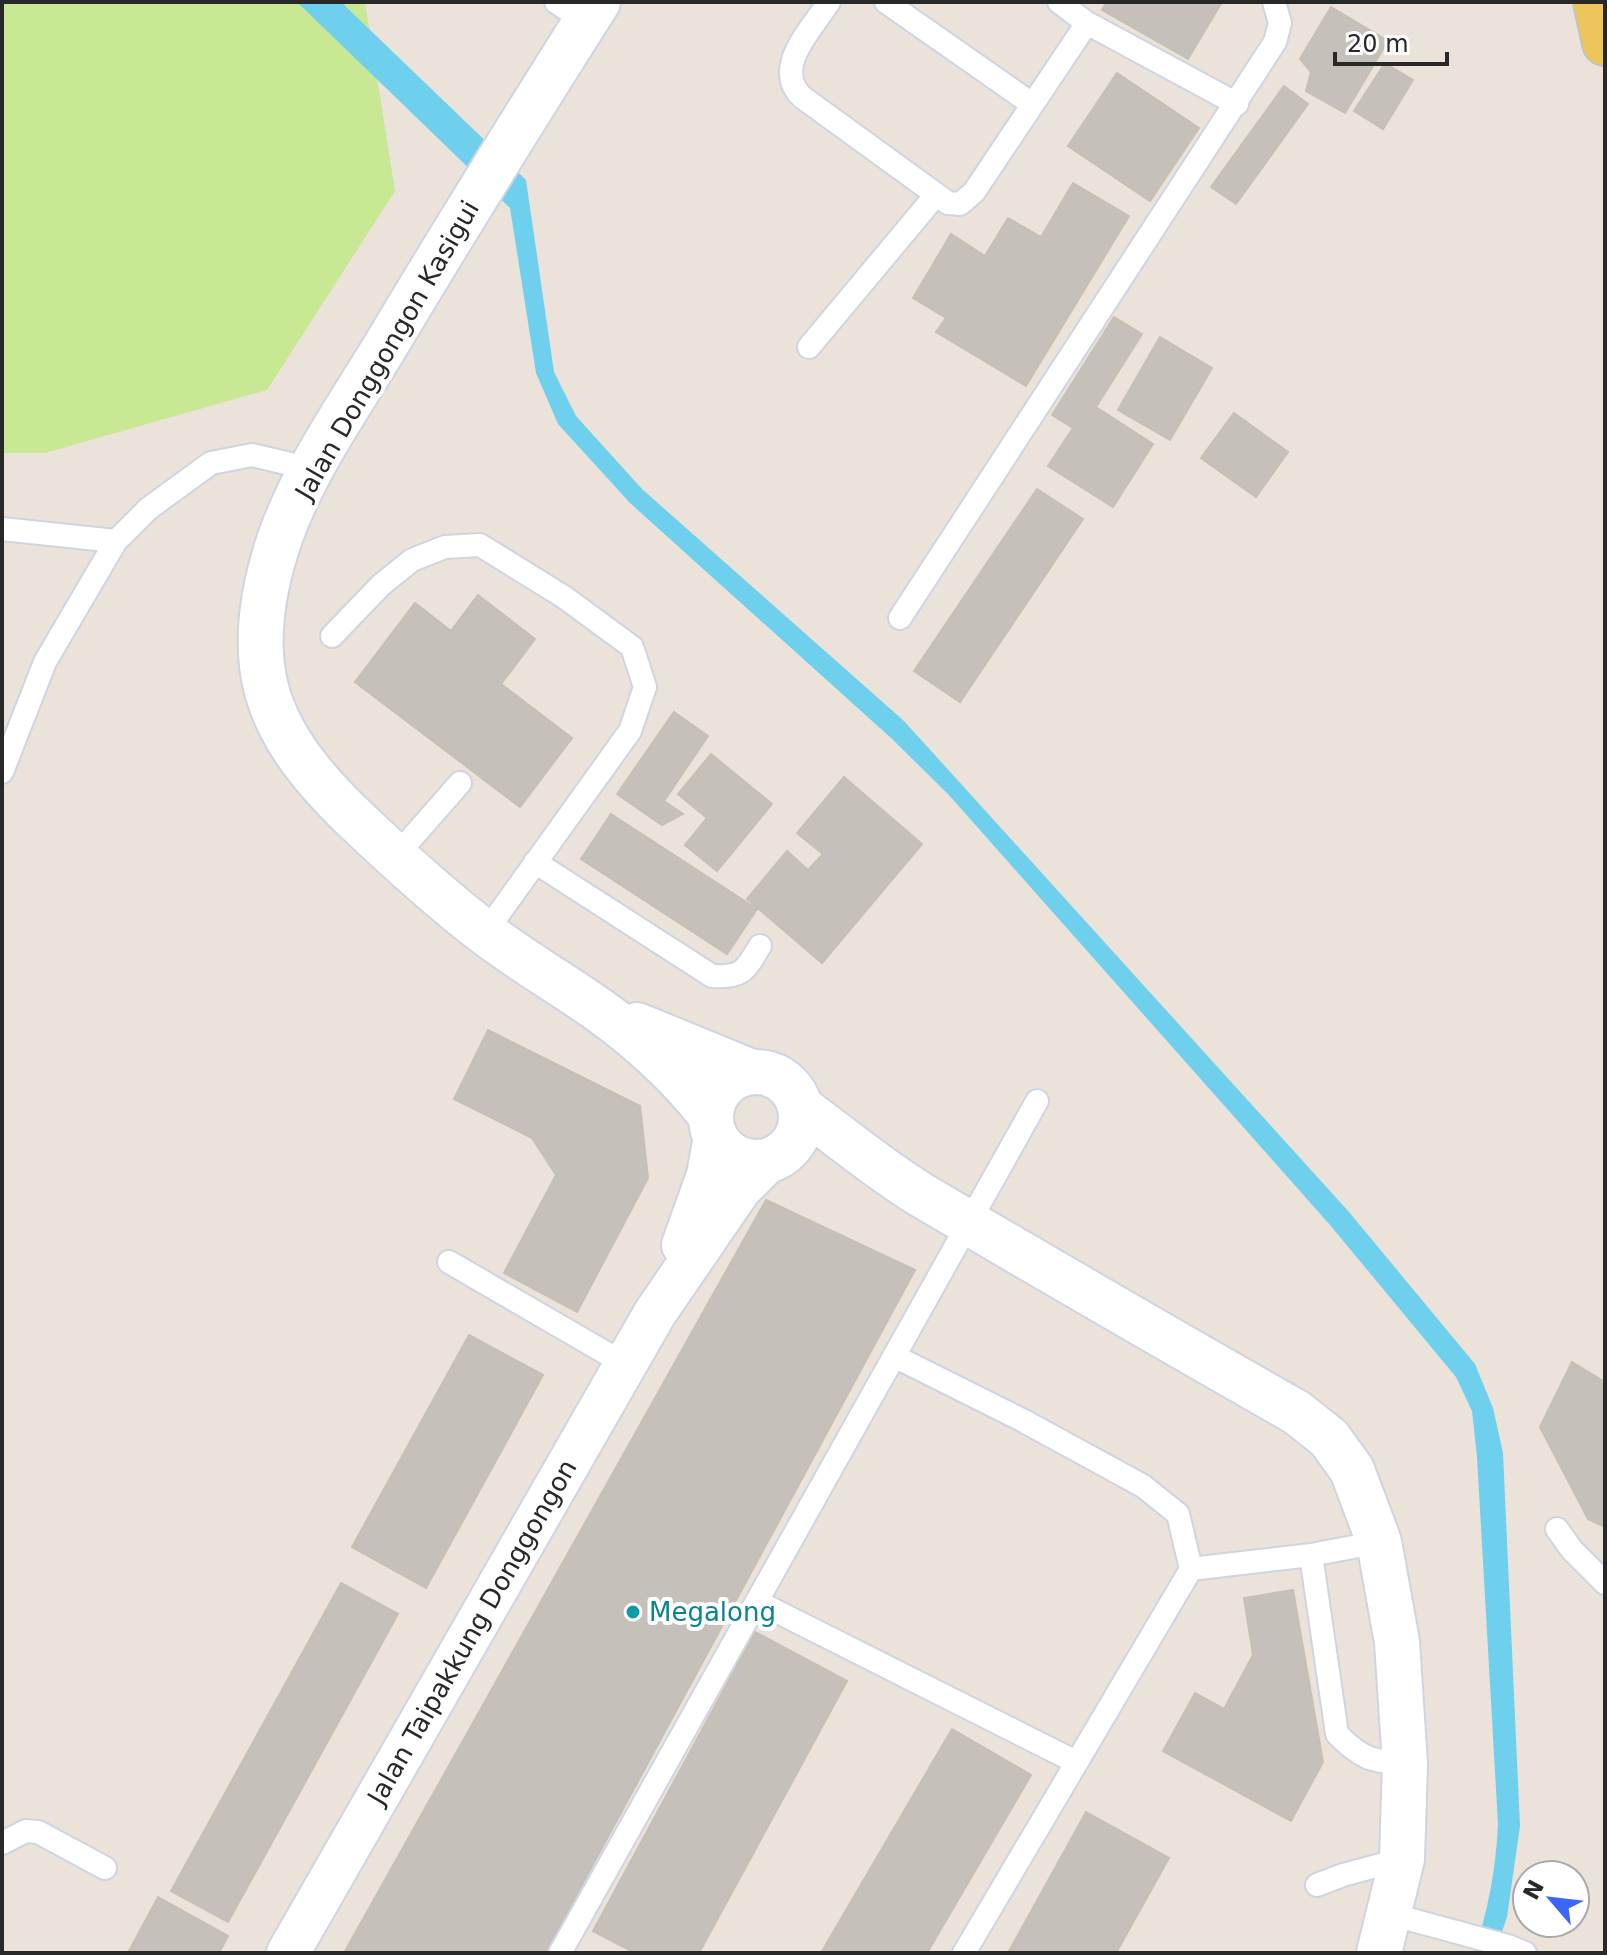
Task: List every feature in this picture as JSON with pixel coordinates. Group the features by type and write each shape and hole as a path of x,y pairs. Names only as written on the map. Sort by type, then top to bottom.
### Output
{"main road":[{"path":"1596,2 1605,43"}],"street":[{"name":"Jalan Donggongon Kasigui","path":"580,9 429,272 311,469 282,534 261,626 262,667 273,711 309,774 396,856 485,933 598,1010"},
{"path":"598,1010 752,1072 777,1077 788,1085 786,1138 758,1162 744,1161 723,1148 687,1085 598,1010"},
{"path":"713,1126 713,1103 728,1081 752,1072"},
{"name":"Jalan Taipakkung Donggongon","path":"655,1313 708,1175 713,1126"},
{"path":"786,1138 921,1195 972,1222 1072,1285 1296,1412 1329,1438 1352,1470 1379,1542 1397,1642 1405,1764 1402,1859 1384,1933"},
{"name":"Jalan Taipakkung Donggongon","path":"288,1953 655,1313 740,1189 786,1138"}],"lane":[{"path":"829,2 794,56 789,71 791,87 935,196 948,203 960,204 974,192 1087,23"},
{"path":"886,2 1032,104"},
{"path":"1059,2 1087,23 1237,104"},
{"path":"900,618 1275,42 1280,23 1274,2"},
{"path":"809,347 935,196"},
{"path":"2,772 45,662 116,541 148,509 211,463 252,455 311,469"},
{"path":"2,529 116,541"},
{"path":"332,636 381,585 412,560 445,547 480,545 564,597 632,647 645,687 630,731 485,933"},
{"path":"396,856 460,783"},
{"path":"535,862 712,976 731,977 746,969 760,946"},
{"path":"560,1953 1037,1101"},
{"path":"449,1262 625,1364"},
{"path":"894,1356 1022,1420 1143,1486 1178,1514 1191,1569 964,1953"},
{"path":"1557,1529 1572,1550 1605,1583"},
{"path":"1191,1569 1311,1555 1379,1542"},
{"path":"1311,1555 1337,1734 1351,1749 1373,1762 1405,1764"},
{"path":"758,1602 1076,1762"},
{"path":"2,1843 26,1831 38,1832 105,1868"},
{"path":"1317,1885 1402,1859"},
{"path":"1384,1933 1439,1927 1516,1949"}],"green space":[{"path":"2,2 365,2 395,191 267,390 45,453 2,453"}],"water":[{"path":"297,2 341,2 526,180 554,372 576,416 642,489 904,721 1349,1212 1475,1364 1493,1408 1503,1453 1520,1826 1515,1859 1511,1859 1507,1917 1495,1953 1474,1953 1490,1889 1498,1824 1477,1457 1472,1411 1456,1377 1330,1225 948,794 891,738 630,503 558,424 536,373 510,208"}],"building":[{"path":"1107,2 1222,2 1188,59 1102,10"},
{"path":"1331,7 1388,41 1345,113 1306,91 1311,72 1300,59"},
{"path":"1385,63 1413,80 1383,129 1354,111"},
{"path":"1117,73 1199,128 1150,201 1068,146"},
{"path":"1284,86 1308,104 1236,204 1211,187"},
{"path":"1073,183 1129,216 1026,386 936,332 946,318 913,298 951,234 985,256 1008,218 1041,237"},
{"path":"1114,317 1142,334 1096,407 1153,444 1113,507 1048,466 1073,428 1052,415"},
{"path":"1160,337 1212,368 1170,440 1118,410"},
{"path":"1234,413 1288,452 1256,497 1201,458"},
{"path":"1037,489 1083,519 960,702 914,671"},
{"path":"478,595 535,639 501,684 572,738 520,807 355,682 415,603 451,631"},
{"path":"674,712 708,736 664,801 683,814 662,825 617,794"},
{"path":"711,754 772,804 717,871 685,845 707,818 678,794"},
{"path":"844,777 922,844 822,963 747,899 787,851 808,870 823,854 797,833"},
{"path":"611,814 757,909 727,954 581,859"},
{"path":"488,1030 640,1106 648,1178 577,1312 504,1273 556,1175 532,1138 454,1099"},
{"name":"Megalong","path":"766,1200 915,1270 545,1953 344,1953"},
{"path":"469,1335 543,1375 426,1588 352,1547"},
{"path":"1572,1362 1605,1382 1605,1527 1588,1519 1540,1427"},
{"path":"341,1583 398,1614 228,1922 171,1891"},
{"path":"1293,1590 1323,1762 1291,1821 1163,1751 1195,1693 1224,1709 1253,1655 1244,1598"},
{"path":"755,1632 847,1681 699,1953 635,1953 593,1931"},
{"path":"952,1729 1031,1775 927,1953 821,1953"},
{"path":"1086,1812 1169,1858 1116,1953 1008,1953"},
{"path":"158,1897 228,1936 219,1953 128,1953"}],"place":[{"name":"Megalong","path":"633,1612"}]}
